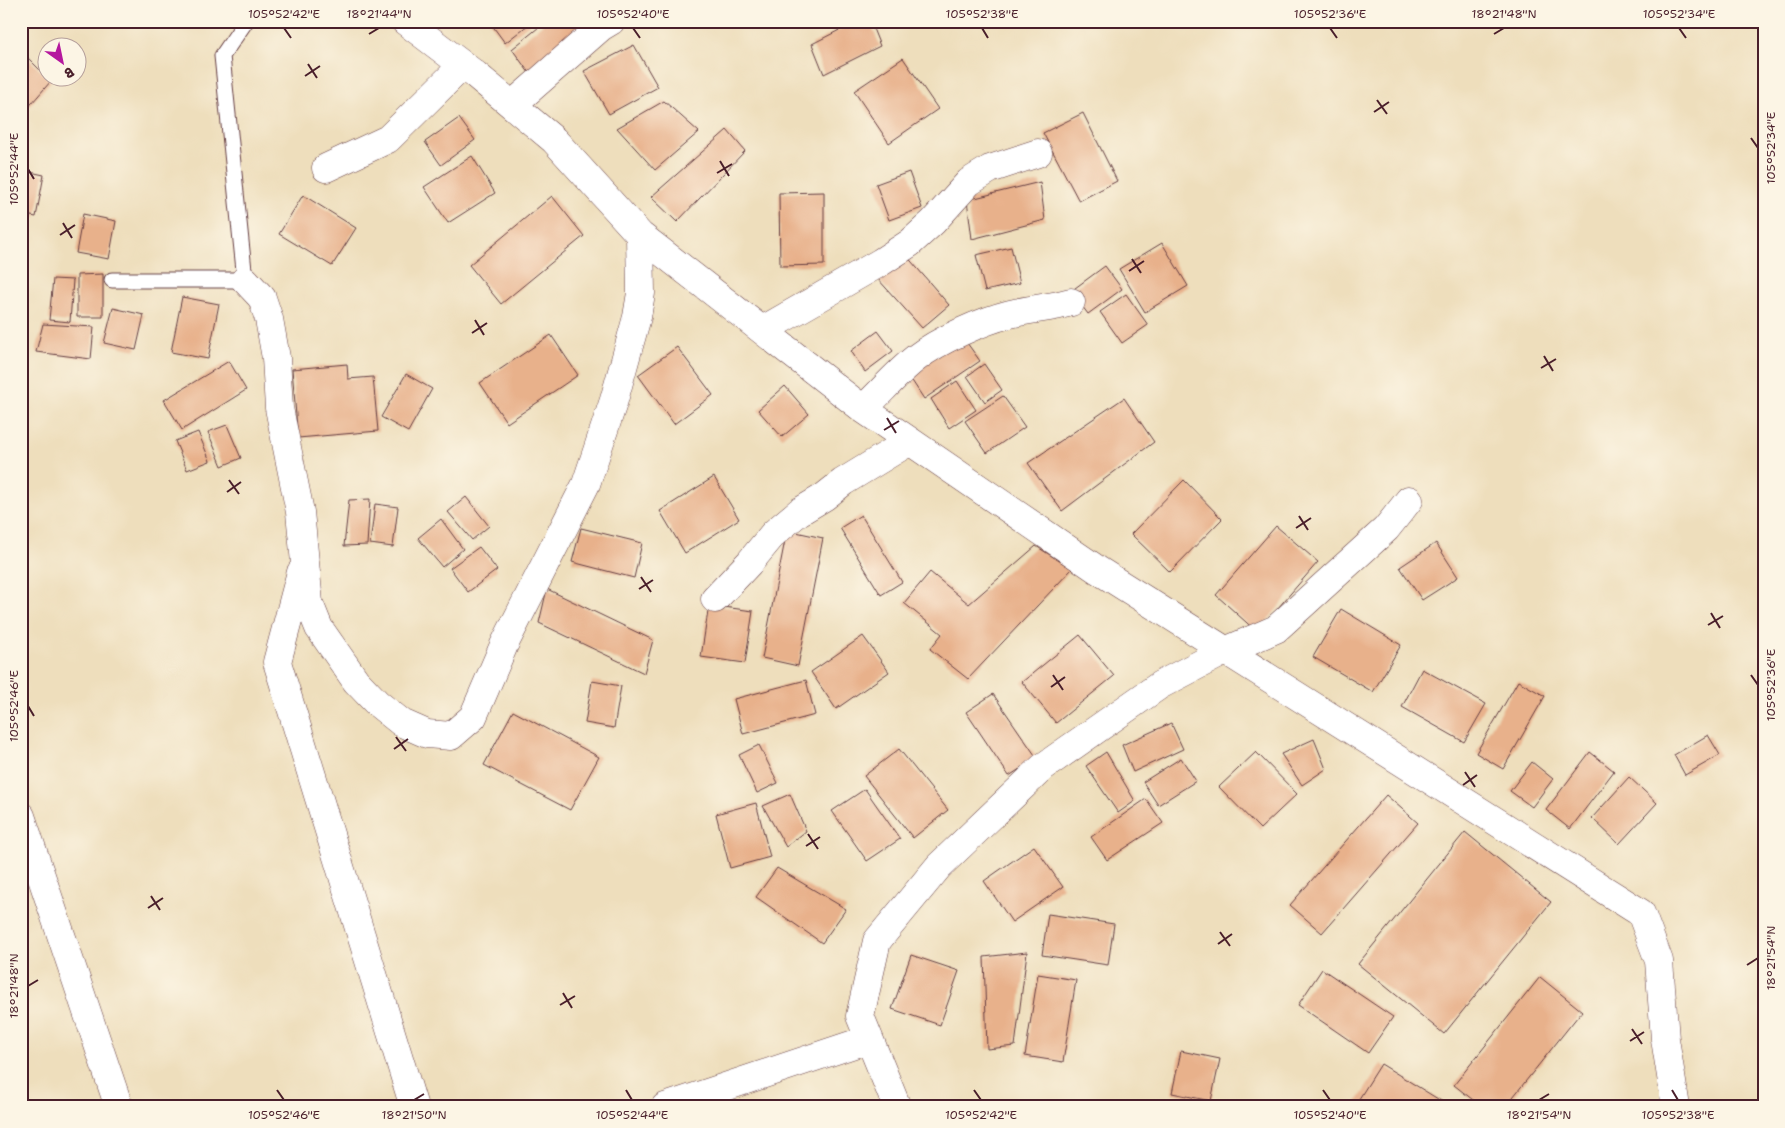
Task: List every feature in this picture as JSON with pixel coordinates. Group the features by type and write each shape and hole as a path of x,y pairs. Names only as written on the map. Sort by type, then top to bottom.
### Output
{"street":[{"path":"512,104 600,27 611,21"},
{"path":"416,24 554,140 640,235 863,408 1098,570 1641,913 1659,961 1665,1038 1676,1107"},
{"path":"326,168 388,139 463,65"},
{"path":"763,330 910,244 970,182 990,169 1038,154"},
{"path":"245,280 262,298 268,319 276,358 279,408 300,512 310,603 319,628 356,682 377,703 402,722 427,734 451,736 473,717 504,646 586,484 614,400 637,317 642,293 640,235"},
{"path":"863,408 916,358 961,332 1010,314 1071,302"},
{"path":"715,600 774,533 798,512 910,441"},
{"path":"897,1107 860,1016 877,941 939,866 1042,767 1160,684 1225,651 1276,630 1386,530 1409,500"},
{"path":"305,557 277,662 414,1107"},
{"path":"21,816 119,1107"},
{"path":"665,1107 870,1039"}],"lane":[{"path":"112,280 245,280 222,56 246,21"}],"building":[{"path":"489,21 533,21 505,43"},
{"path":"543,21 575,21 585,32 532,77 512,49 544,23"},
{"path":"857,21 870,21 880,46 824,74 812,44"},
{"path":"634,45 658,87 609,114 584,71"},
{"path":"28,58 38,68 38,88 45,88 25,111 21,107 21,64"},
{"path":"903,58 938,109 889,143 854,91"},
{"path":"664,101 699,132 655,170 617,128"},
{"path":"1083,113 1117,181 1079,201 1043,133"},
{"path":"459,118 475,140 441,165 425,142"},
{"path":"727,130 745,151 677,222 651,197"},
{"path":"472,156 495,193 448,223 424,187"},
{"path":"21,170 44,175 36,217 21,214"},
{"path":"909,172 922,208 889,220 876,184"},
{"path":"1040,182 1045,220 972,239 967,200"},
{"path":"824,192 824,265 780,266 779,193"},
{"path":"303,195 356,228 332,266 279,234"},
{"path":"552,196 584,236 501,304 469,265"},
{"path":"83,214 116,221 109,259 76,253"},
{"path":"1162,243 1188,286 1145,312 1119,269"},
{"path":"1011,247 1020,283 985,291 976,255"},
{"path":"905,254 949,305 922,328 877,278"},
{"path":"1105,266 1122,289 1088,314 1071,291"},
{"path":"103,274 103,317 77,317 77,275"},
{"path":"53,279 73,280 70,322 49,320"},
{"path":"1126,294 1148,325 1122,343 1100,312"},
{"path":"182,297 219,304 208,359 171,352"},
{"path":"113,308 144,315 136,350 104,343"},
{"path":"43,324 94,327 91,359 36,352"},
{"path":"878,331 893,351 865,372 851,351"},
{"path":"551,335 578,375 507,423 480,383"},
{"path":"962,336 980,361 924,399 907,373"},
{"path":"677,347 713,395 674,424 638,375"},
{"path":"229,361 246,390 182,430 164,400"},
{"path":"347,364 348,379 373,377 378,431 298,438 292,369"},
{"path":"984,364 1002,390 985,402 967,376"},
{"path":"406,374 432,389 408,432 381,417"},
{"path":"957,381 976,410 949,428 931,399"},
{"path":"785,386 809,414 782,437 758,410"},
{"path":"1003,396 1025,427 987,453 965,421"},
{"path":"1124,398 1154,442 1062,511 1028,463"},
{"path":"227,425 241,458 222,466 208,432"},
{"path":"198,432 210,461 187,470 175,441"},
{"path":"714,477 739,519 685,553 660,511"},
{"path":"1184,480 1222,519 1170,572 1131,534"},
{"path":"466,497 489,526 472,540 448,512"},
{"path":"370,499 367,545 344,546 349,500"},
{"path":"375,504 398,507 393,547 370,544"},
{"path":"861,515 902,582 881,595 840,528"},
{"path":"441,519 463,549 442,567 418,538"},
{"path":"1276,526 1318,562 1257,632 1216,595"},
{"path":"581,528 642,543 634,578 572,562"},
{"path":"787,530 823,538 798,666 762,658"},
{"path":"1436,543 1458,577 1422,600 1400,567"},
{"path":"1036,546 1072,569 968,679 930,649 942,634 904,603 930,572 969,604"},
{"path":"479,547 497,570 468,592 450,568"},
{"path":"547,589 653,640 644,673 539,623"},
{"path":"709,605 753,611 745,663 701,657"},
{"path":"1341,609 1401,645 1373,692 1313,657"},
{"path":"1080,635 1114,676 1056,723 1022,682"},
{"path":"863,636 889,672 836,709 811,672"},
{"path":"1422,669 1486,704 1464,742 1402,707"},
{"path":"806,680 815,715 743,734 734,699"},
{"path":"592,681 621,686 614,728 585,723"},
{"path":"1518,681 1545,696 1503,769 1476,753"},
{"path":"993,694 1037,758 1009,776 966,712"},
{"path":"513,711 599,757 570,810 484,765"},
{"path":"1171,723 1183,749 1133,772 1122,745"},
{"path":"1708,735 1720,755 1685,775 1674,755"},
{"path":"1314,739 1326,769 1302,785 1281,754"},
{"path":"759,745 778,783 757,793 739,755"},
{"path":"899,749 948,810 913,838 864,776"},
{"path":"1106,752 1135,801 1118,813 1086,766"},
{"path":"1256,752 1297,794 1260,829 1219,787"},
{"path":"1590,752 1614,771 1570,829 1546,810"},
{"path":"1181,758 1196,781 1158,805 1143,782"},
{"path":"1532,762 1553,779 1532,807 1510,791"},
{"path":"1629,777 1657,803 1619,844 1592,818"},
{"path":"865,789 900,839 867,861 832,811"},
{"path":"790,794 806,831 786,847 763,806"},
{"path":"1386,795 1418,823 1322,933 1290,905"},
{"path":"1146,799 1163,823 1107,860 1091,837"},
{"path":"756,803 770,857 730,868 716,814"},
{"path":"1465,832 1551,902 1444,1034 1358,964"},
{"path":"1034,846 1063,887 1012,922 984,881"},
{"path":"777,868 846,909 822,943 756,897"},
{"path":"1048,914 1114,924 1108,965 1042,955"},
{"path":"1027,952 1015,1046 987,1049 984,957"},
{"path":"911,955 959,971 940,1025 892,1009"},
{"path":"1322,969 1393,1017 1368,1053 1298,1005"},
{"path":"1038,974 1076,980 1063,1062 1025,1056"},
{"path":"1540,977 1582,1011 1505,1107 1482,1107 1454,1085"},
{"path":"1181,1051 1220,1059 1211,1101 1172,1093"},
{"path":"1381,1064 1451,1107 1365,1107 1357,1102"}]}
